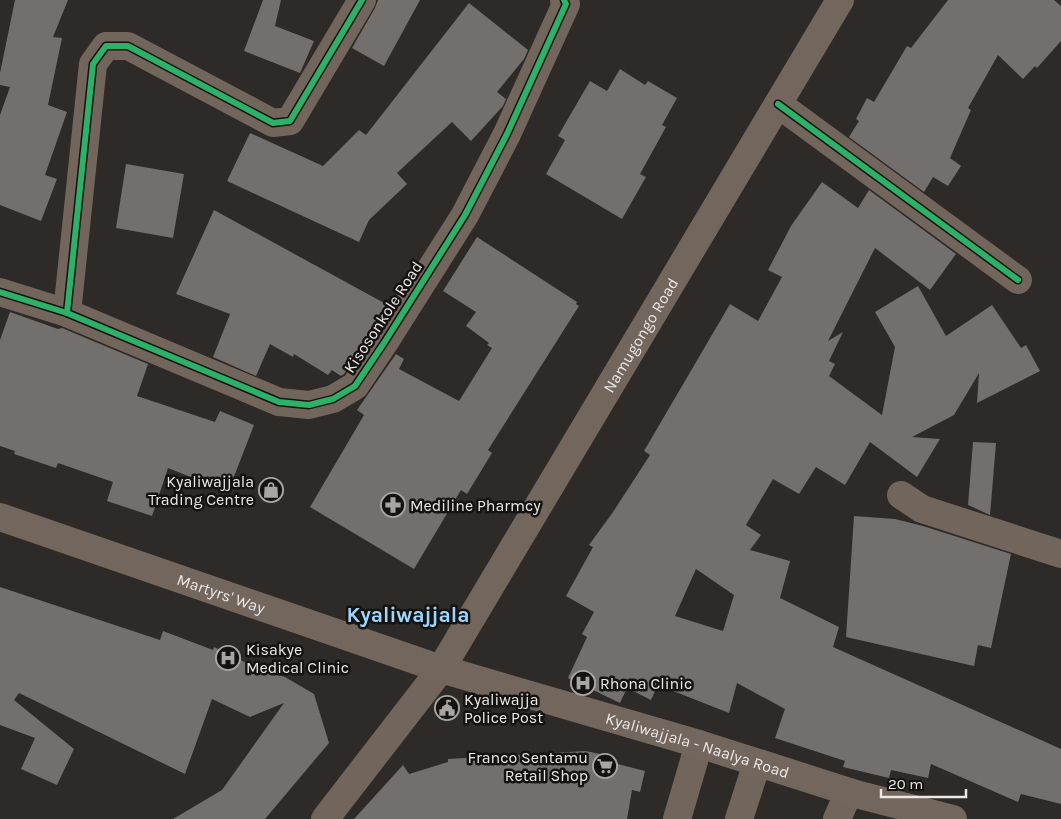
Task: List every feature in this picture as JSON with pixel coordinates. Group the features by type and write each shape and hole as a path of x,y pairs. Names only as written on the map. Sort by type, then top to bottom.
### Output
{"main road":[{"name":"Namugongo Road","path":"441,669 840,0"},
{"name":"Martyrs' Way","path":"0,517 441,669"},
{"name":"Kyaliwajjala - Naalya Road","path":"441,669 699,744 849,792 953,819"}],"street":[{"path":"67,313 93,64 106,46 128,46 273,123 290,121 362,0"},
{"name":"Kisosonkole Road","path":"0,292 67,313 279,402 309,405 333,399 355,386 465,215 507,134 566,1"},
{"path":"778,104 1018,280"},
{"path":"901,495 922,510 1061,554"},
{"path":"325,819 441,669"},
{"path":"677,819 699,744"},
{"path":"738,819 757,763"},
{"path":"837,819 849,792"}],"building":[{"path":"15,0 68,0 53,37 62,38 48,105 67,112 45,175 57,179 41,221 0,205 0,115 10,87 0,85 0,73"},
{"path":"263,0 281,0 275,26 314,41 300,73 244,51"},
{"path":"378,0 420,0 384,66 352,48"},
{"path":"948,0 1054,0 1061,6 1061,41 1037,68 1035,66 1023,79 998,55 968,108 971,110 950,158 961,166 948,186 933,177 924,192 849,137 859,121 856,119 867,98 874,102 907,46 911,48"},
{"path":"469,3 528,50 524,59 497,92 506,99 503,106 471,141 452,122 397,173 407,184 369,220 359,242 227,181 250,133 323,166 359,130 366,135"},
{"path":"620,69 645,85 648,81 677,98 662,125 666,127 640,174 646,177 622,219 546,174 565,140 558,136 590,81 607,91"},
{"path":"126,164 184,174 173,238 116,228"},
{"path":"822,182 858,208 869,190 956,254 930,290 875,248 828,341 843,332 829,361 835,364 829,376 882,415 895,347 875,312 918,286 946,336 992,305 1021,348 1026,345 1040,371 977,403 979,373 954,415 912,437 940,439 917,477 870,442 845,485 816,467 799,494 773,479 746,525 761,535 750,550 790,561 780,598 839,627 833,647 1061,749 1061,804 1021,794 1018,802 931,764 928,778 891,770 889,778 843,767 845,761 775,738 785,709 737,683 729,713 658,685 651,700 627,688 620,703 568,678 587,637 582,634 594,612 566,596 593,547 589,545 650,455 644,451 730,304 758,321 782,277 768,270 791,226","holes":["696,569 734,595 723,631 675,616"]},
{"path":"214,210 386,304 369,338 344,374 341,376 332,370 328,375 294,354 293,357 270,344 256,376 213,357 230,314 176,294"},
{"path":"477,237 577,302 576,304 579,306 488,450 492,453 467,494 461,490 414,569 310,507 364,415 357,410 396,354 404,359 399,369 459,401 492,348 487,345 489,343 466,326 476,312 443,291"},
{"path":"10,312 58,329 62,328 148,364 137,396 215,422 220,411 254,425 228,492 168,468 152,516 107,501 113,482 58,463 56,468 14,454 15,451 0,446 0,340"},
{"path":"973,442 996,443 990,515 968,505"},
{"path":"854,516 895,519 1011,554 991,648 978,645 974,666 846,637"},
{"path":"0,587 160,640 163,631 213,650 214,647 261,670 285,677 314,694 329,743 265,819 173,819 222,790 284,703 250,717 212,699 185,774 19,693 14,700 74,749 57,785 21,769 35,738 0,725"},
{"path":"585,751 611,756 610,762 645,771 640,792 632,790 627,819 354,819 403,765 409,774 448,762 448,759"}],"cycle path":[{"path":"67,313 93,64 106,46 128,46 273,123 290,121 362,0"},
{"path":"0,292 67,313 279,402 309,405 333,399 355,386 465,215 507,134 566,4 564,0"},
{"path":"778,104 1018,280"}],"place":[{"name":"Kyaliwajjala Trading Centre","path":"271,490"},
{"name":"Mediline Pharmcy","path":"393,505"},
{"name":"Kisakye Medical Clinic","path":"228,658"},
{"name":"Rhona Clinic","path":"583,683"},
{"name":"Kyaliwajja Police Post","path":"447,708"},
{"name":"Franco Sentamu Retail Shop","path":"605,766"}],"district":[{"name":"Kyaliwajjala","path":"408,615"}]}
